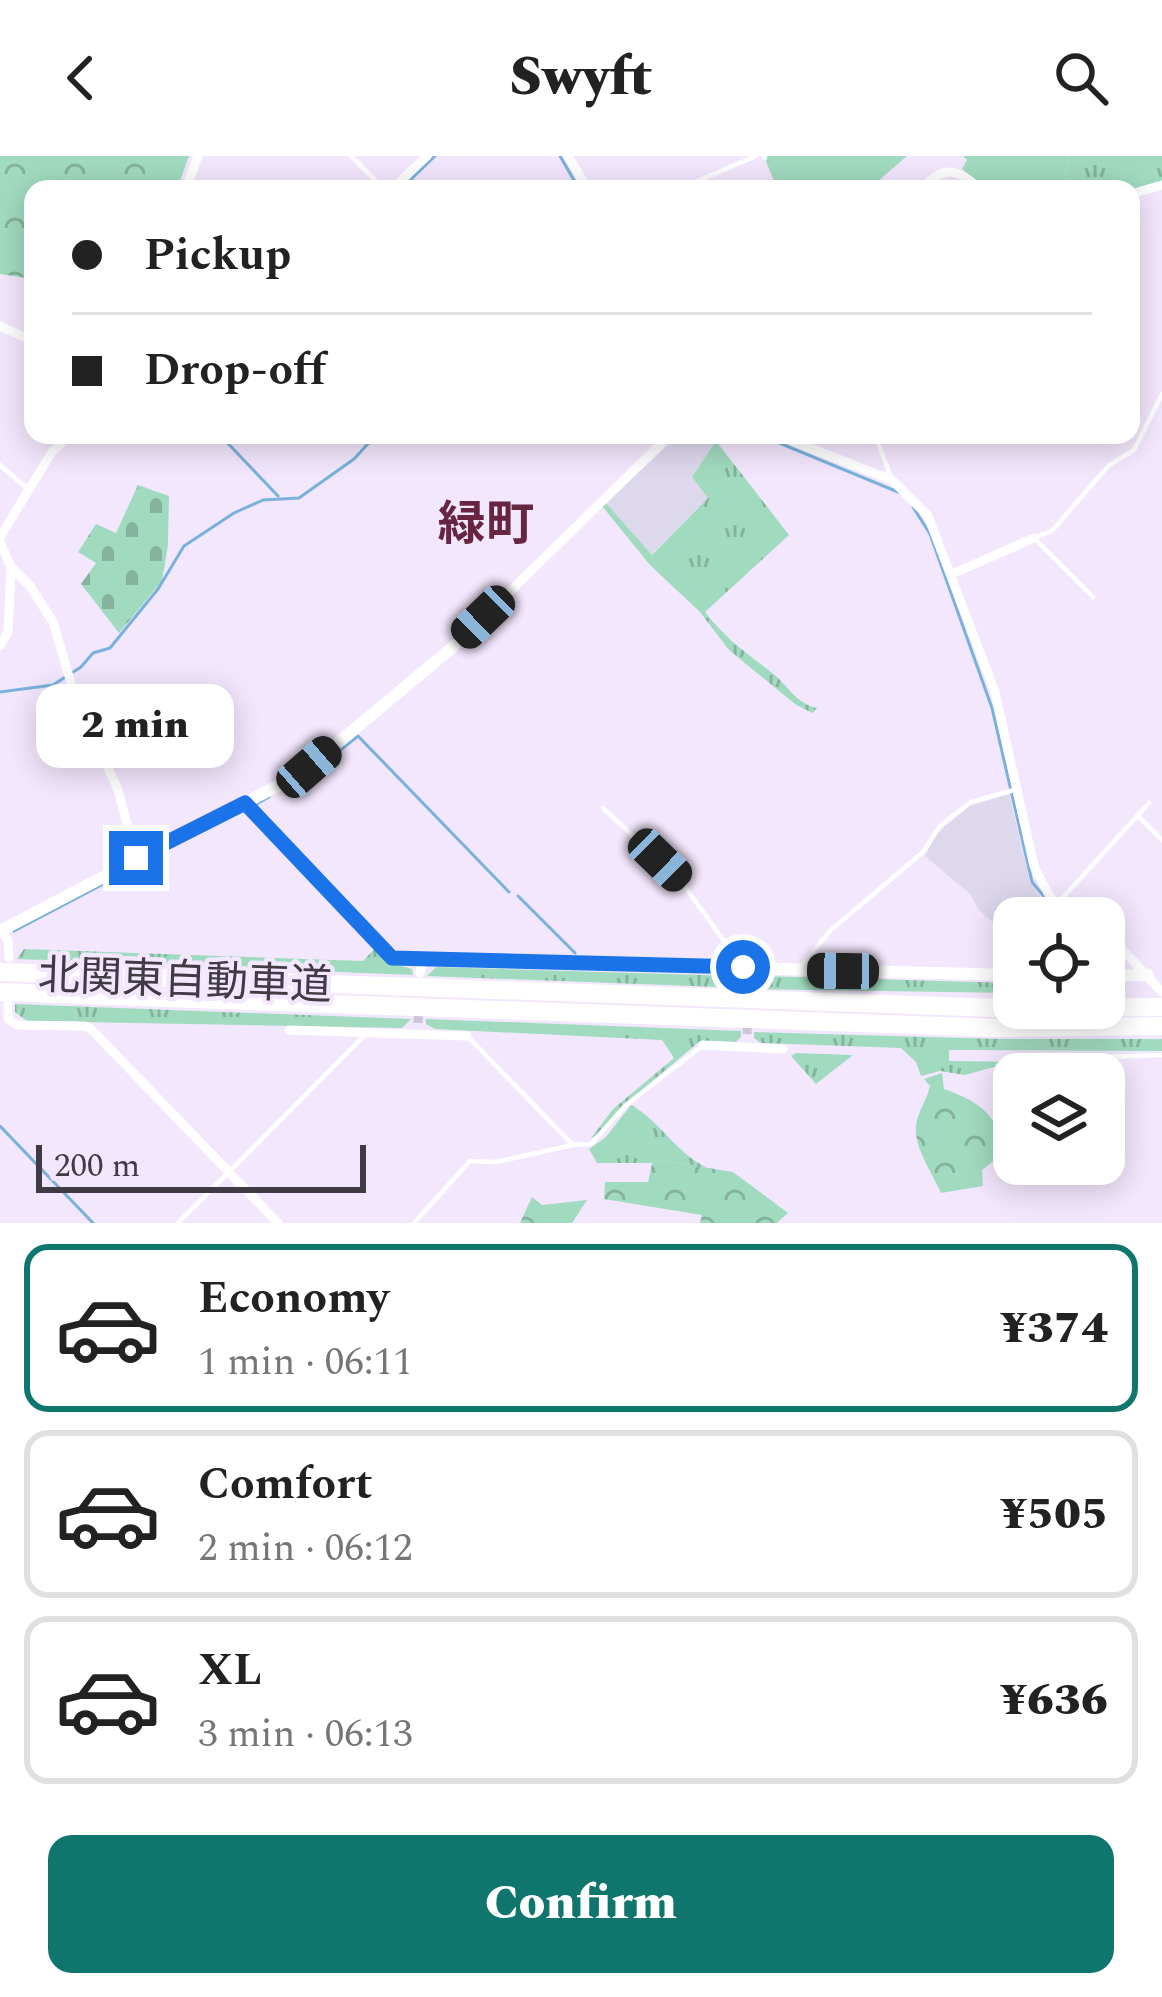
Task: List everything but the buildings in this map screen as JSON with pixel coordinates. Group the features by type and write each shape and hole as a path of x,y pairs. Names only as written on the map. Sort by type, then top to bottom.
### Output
{"highway":[{"name":"北関東自動車道","path":"4,965 972,1008 1158,998"},
{"name":"北関東自動車道","path":"4,998 997,1028 1162,1026"}],"street":[{"path":"399,180 427,156"},
{"path":"933,180 959,171 970,180"},
{"path":"60,444 0,540 11,567 52,622 68,673 118,790 136,858"},
{"path":"4,965 9,945 1,930 302,773 454,646 661,444"},
{"path":"800,444 892,480 928,516 995,692 1034,866 1053,897"},
{"path":"952,574 1034,538"},
{"path":"0,646 8,632 11,567"},
{"path":"1125,952 1148,975 1158,998"},
{"path":"396,958 421,966 743,967 993,975"},
{"path":"743,967 749,985"},
{"path":"1125,976 1148,975 1162,968"},
{"path":"4,998 8,1019 16,1025 91,1030 278,1223"},
{"path":"290,1030 418,1028 467,1036"},
{"path":"703,1045 746,1040 783,1048"}],"lane":[{"path":"351,156 378,180"},
{"path":"702,180 762,157"},
{"path":"1140,438 1162,394"},
{"path":"878,444 892,480"},
{"path":"1093,597 1034,538 1052,531 1108,466 1137,444"},
{"path":"0,465 29,490"},
{"path":"800,970 802,960 831,930 923,852 940,826 970,802 1017,789"},
{"path":"245,803 396,958"},
{"path":"1063,897 1149,803"},
{"path":"603,808 680,880 743,967"},
{"path":"1138,816 1162,840"},
{"path":"178,1223 359,1045 364,1032"},
{"path":"467,1036 573,1145"},
{"path":"414,1223 470,1161 496,1162 591,1144 626,1105 703,1045"},
{"path":"1125,1056 1162,1055"}],"shaded area":[{"path":"669,444 714,444 708,454 709,497 651,555 606,503"},
{"path":"1009,794 1030,882 1040,897 993,897 993,922 970,894 925,856 937,833 970,806"}],"green space":[{"path":"0,156 189,156 180,180 24,180 24,278 0,274"},
{"path":"764,156 907,156 879,180 773,180"},
{"path":"963,156 1069,156 1065,180 976,180 962,169 967,160"},
{"path":"1069,156 1162,156 1162,181 1140,188 1140,180 1065,180"},
{"path":"718,444 789,535 705,612 797,698 817,708 812,713 729,650 602,506 606,503 652,555 708,498 692,477"},
{"path":"138,485 169,496 168,545 162,581 119,633 81,584 96,563 78,552 96,524 116,533"},
{"path":"376,947 392,963 412,969 413,975 17,959 24,949 363,961"},
{"path":"436,967 737,976 744,988 427,976"},
{"path":"760,976 993,982 993,993 753,989"},
{"path":"15,1004 411,1019 402,1028 27,1021 15,1012"},
{"path":"426,1019 741,1031 741,1037 736,1042 700,1041 591,1138 613,1109 674,1058 662,1040 435,1029"},
{"path":"754,1032 1162,1039 1162,1051 949,1050 949,1061 993,1061 993,1067 965,1075 940,1071 921,1076 916,1062 901,1048 761,1043"},
{"path":"853,1055 816,1084 791,1056"},
{"path":"942,1073 944,1089 978,1105 993,1122 993,1161 982,1170 983,1186 941,1193 916,1133 930,1086 924,1079"},
{"path":"631,1105 707,1168 653,1159 652,1163 597,1163 589,1149 606,1137"},
{"path":"653,1159 733,1172 788,1213 777,1223 700,1223 702,1215 604,1199 605,1182 648,1182"},
{"path":"532,1197 542,1205 587,1200 572,1223 520,1223"}],"waterway":[{"path":"410,180 435,156"},
{"path":"560,156 574,180"},
{"path":"229,444 278,496"},
{"path":"0,692 53,685 93,653 110,648 158,589 184,546 263,500 299,498 368,444"},
{"path":"782,444 898,492"},
{"path":"913,507 930,534 992,708 1032,882 1044,897"},
{"path":"304,779 358,736 509,892"},
{"path":"251,807 269,797"},
{"path":"14,931 115,878"},
{"path":"518,896 575,953"},
{"path":"0,1126 93,1223"}],"tunnel":[{"path":"418,1023 420,985"},
{"path":"747,1034 749,997"}],"district":[{"name":"緑町","path":"486,523"}],"route":[{"path":"136,858 245,803 392,958 743,967"}]}
